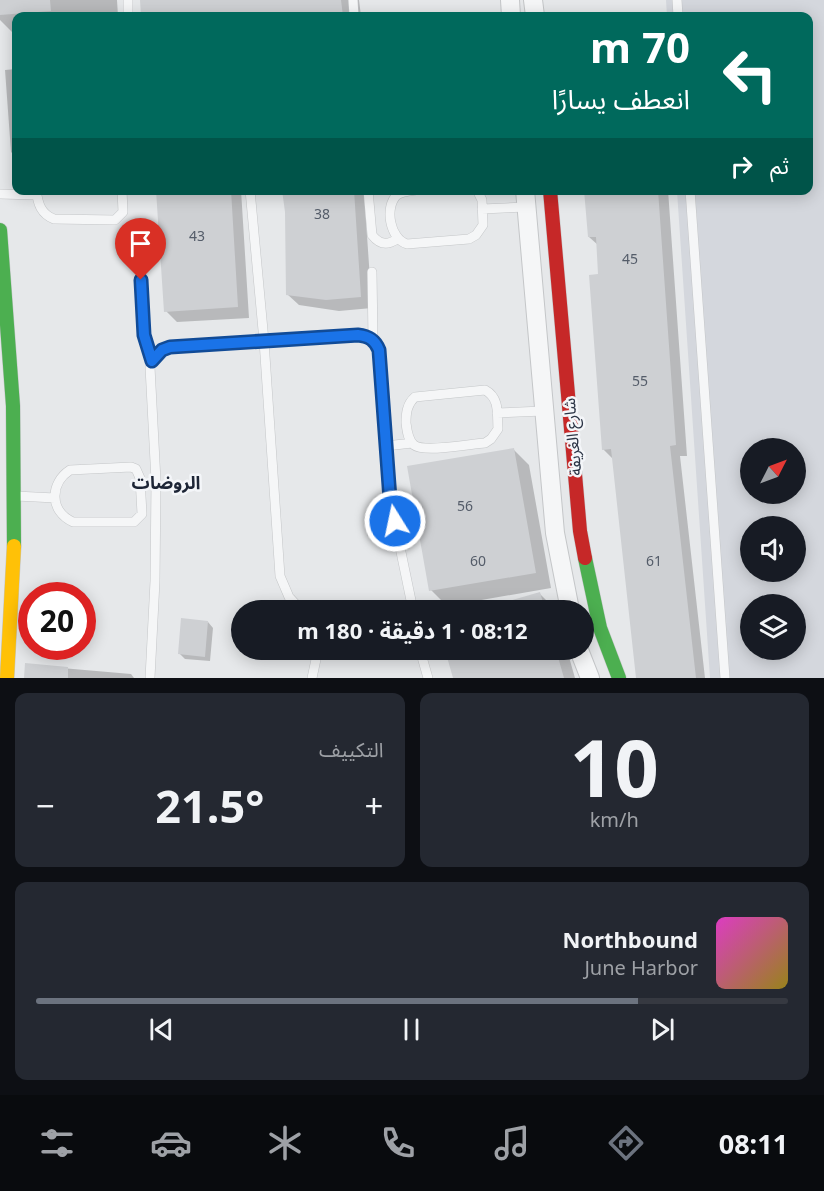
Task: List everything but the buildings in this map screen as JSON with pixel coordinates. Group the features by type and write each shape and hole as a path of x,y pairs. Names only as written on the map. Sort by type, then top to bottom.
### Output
{"street":[{"name":"شارع الغريفة","path":"550,195 580,531 600,628 619,678"},
{"name":"شارع الغريفة","path":"526,199 555,533 568,600"},
{"path":"0,230 11,367 15,496 13,613 7,678"},
{"path":"583,660 590,678"}],"lane":[{"path":"37,195 43,212 54,219 115,220 123,212 122,195"},
{"path":"250,195 264,341 280,576 292,600"},
{"path":"368,195 372,235 382,243 397,239"},
{"path":"398,195 392,202 392,224 397,239 407,244 469,239 476,235 483,225 480,195"},
{"path":"690,195 725,678"},
{"path":"482,209 526,199"},
{"path":"139,237 144,335 152,361 150,374 156,481 150,678"},
{"path":"372,272 374,340 379,350 390,499 411,600"},
{"path":"152,361 162,350 170,347 358,335 374,340"},
{"path":"485,390 494,396 498,429 491,439 484,443 422,448 412,443 406,418 408,406 415,397 485,390"},
{"path":"497,413 543,411"},
{"path":"387,446 412,443"},
{"path":"140,518 142,514 140,478 135,469 131,467 70,470 57,482 54,491 58,509 62,515 73,522 134,522 140,518 156,518"},
{"path":"15,496 55,498"},
{"path":"312,678 316,660"},
{"path":"423,660 428,678"}],"shaded area":[{"path":"666,0 824,0 824,678 710,678 677,195 813,195 813,12 667,12"}],"traffic: fast":[{"path":"0,230 13,406 14,546"},
{"path":"585,558 600,628 619,678"}],"traffic: slow":[{"path":"7,678 14,546"}],"traffic: jam":[{"path":"550,195 580,531 585,558"}],"district":[{"name":"الروضات","path":"166,482"}],"route":[{"path":"141,280 144,335 152,361 162,350 170,347 358,335 374,340 379,350 390,499 395,521"}]}
